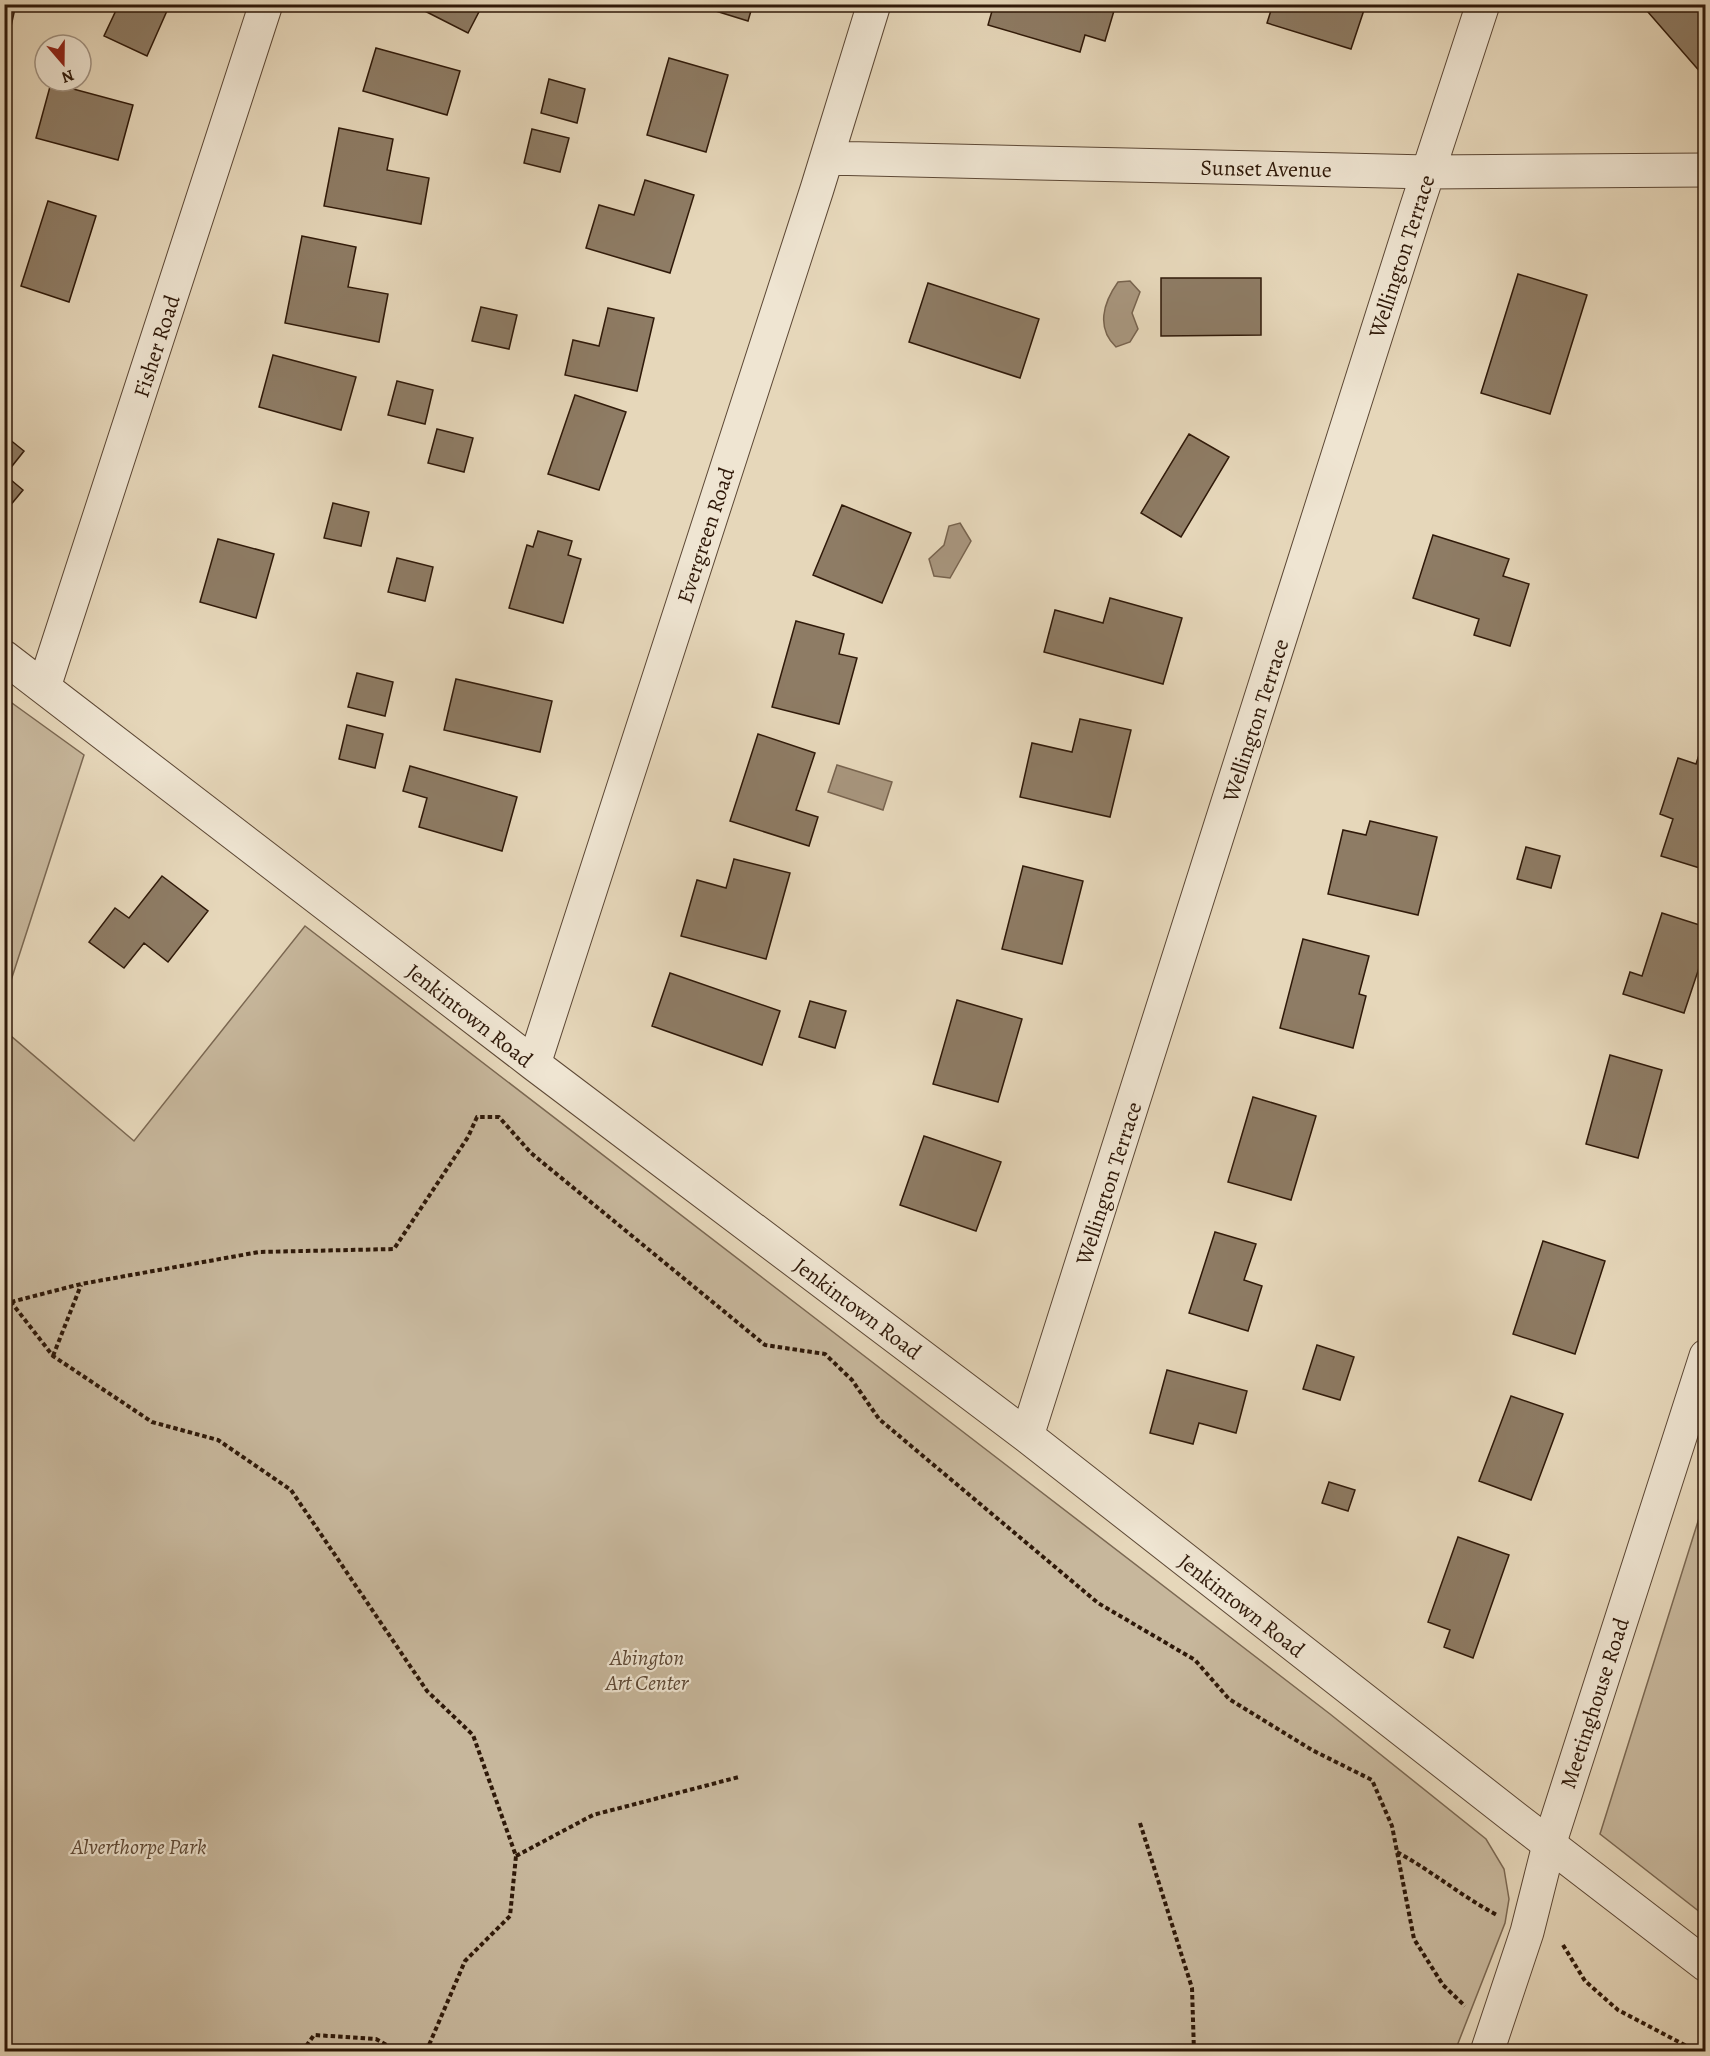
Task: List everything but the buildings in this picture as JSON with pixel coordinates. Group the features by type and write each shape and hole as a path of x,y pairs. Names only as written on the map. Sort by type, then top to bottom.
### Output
{"street":[{"name":"Fisher Road","path":"44,687 266,4"},
{"name":"Evergreen Road","path":"534,1064 827,158 874,4"},
{"name":"Wellington Terrace","path":"1027,1436 1428,172 1484,4"},
{"name":"Sunset Avenue","path":"827,158 1428,172 1706,170"},
{"name":"Jenkintown Road","path":"4,657 534,1064 1027,1436 1549,1845 1706,1965"},
{"name":"Meetinghouse Road","path":"1487,2052 1527,1932 1549,1845 1706,1356"}],"path":[{"path":"11,1302 81,1284 259,1252 394,1250 468,1137 477,1117 499,1117 531,1153 765,1345 825,1354 852,1380 879,1419 1098,1603 1195,1660 1229,1699 1312,1750 1372,1780 1392,1826 1414,1939 1443,1985 1468,2009"},
{"path":"53,1356 81,1284"},
{"path":"4,1298 11,1302 53,1356 152,1422 218,1440 291,1490 427,1691 473,1735 516,1856 510,1916 465,1961 426,2052"},
{"path":"516,1856 593,1815 739,1777"},
{"path":"1140,1823 1192,1988 1194,2052"},
{"path":"1396,1852 1427,1868 1469,1900 1500,1917"},
{"path":"1563,1945 1585,1981 1618,2010 1698,2052"},
{"path":"302,2052 314,2035 376,2039 399,2052"}],"green space":[{"path":"5,698 84,755 5,999"},
{"name":"Abington Art Center","path":"305,926 1330,1714 1486,1839 1504,1869 1509,1899 1505,1923 1455,2051 5,2051 5,1031 134,1141"},
{"path":"1705,1499 1705,1916 1600,1834"}],"shaded area":[{"path":"1130,281 1140,292 1132,313 1138,329 1130,342 1116,347 1106,332 1104,315 1109,298 1118,282"},
{"path":"960,523 971,541 950,578 934,576 929,559 944,545 949,526"},
{"path":"837,765 892,782 883,810 828,792"}],"park label":[{"name":"Alverthorpe Park","path":"139,1846"}]}
